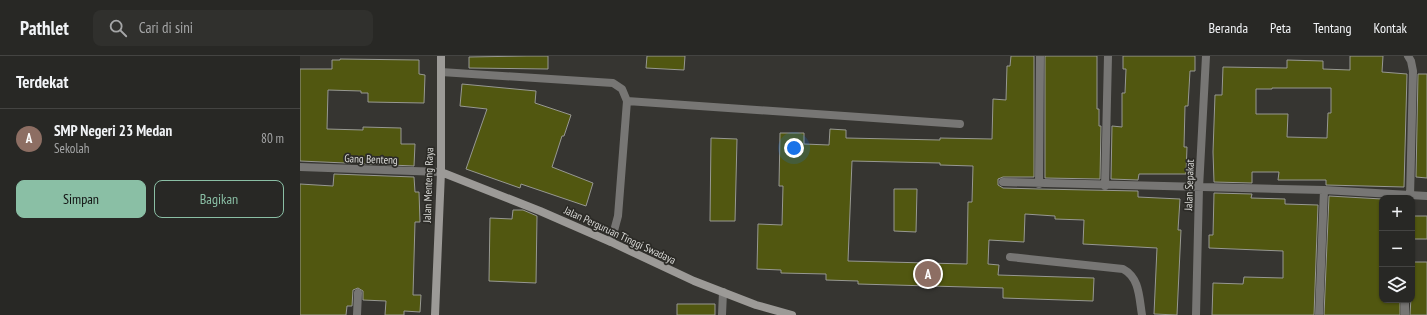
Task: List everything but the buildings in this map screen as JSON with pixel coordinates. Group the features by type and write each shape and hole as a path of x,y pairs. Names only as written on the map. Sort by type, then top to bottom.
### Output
{"street":[{"name":"Jalan Menteng Raya","path":"435,315 440,172 441,56"},
{"path":"1039,184 1040,56"},
{"path":"1105,186 1108,56"},
{"name":"Jalan Sepakat","path":"1196,315 1199,188 1206,56"},
{"path":"1408,56 1411,61 1413,71 1410,195"},
{"path":"441,72 613,83 622,89 627,101 618,216 611,242"},
{"path":"627,101 960,124"},
{"name":"Gang Benteng","path":"300,167 440,172"},
{"name":"Jalan Perguruan Tinggi Swadaya","path":"440,172 540,211 694,281 787,315 792,315"},
{"path":"1003,182 1105,186 1324,190 1396,195"},
{"path":"1319,315 1324,190"},
{"path":"1415,196 1427,196"},
{"path":"1010,257 1123,269 1130,272 1136,281 1142,315"},
{"path":"722,315 723,292"},
{"path":"357,315 358,293"},
{"path":"1405,303 1405,315"}],"place":[{"name":"SMP Negeri 23 Medan","path":"928,274"}]}
